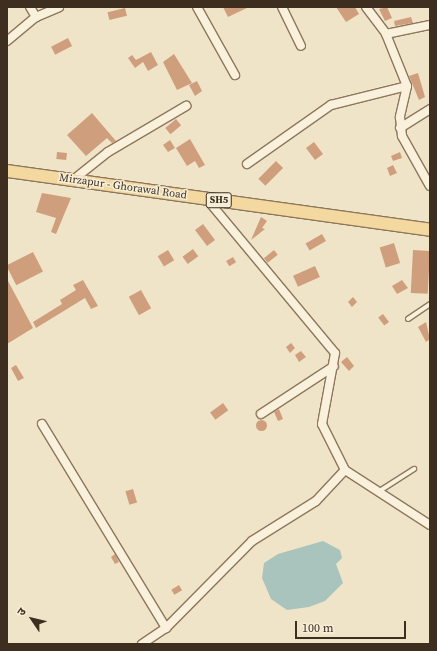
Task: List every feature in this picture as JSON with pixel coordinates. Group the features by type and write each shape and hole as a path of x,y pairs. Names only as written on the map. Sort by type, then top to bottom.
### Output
{"main road":[{"name":"Mirzapur - Ghorawal Road","path":"7,171 430,230"}],"street":[{"path":"30,7 36,17"},
{"path":"7,41 36,17 59,7"},
{"path":"197,7 235,75"},
{"path":"282,7 301,46"},
{"path":"366,7 386,34 407,86 400,128 430,186"},
{"path":"386,34 430,25"},
{"path":"247,164 331,105 407,86"},
{"path":"73,180 108,152 186,106"},
{"path":"400,128 430,109"},
{"path":"206,198 332,347 334,366 322,424 346,470 378,493 430,525"},
{"path":"261,414 334,366"},
{"path":"42,424 166,628"},
{"path":"142,644 166,628 252,541 316,501 346,470"}],"lane":[{"path":"408,319 430,304"},
{"path":"378,493 414,469"}],"water":[{"path":"323,541 340,550 342,558 336,564 343,583 325,601 309,607 287,610 271,599 262,578 264,563 278,554"}],"building":[{"path":"223,7 249,7 228,17"},
{"path":"336,7 355,7 359,14 346,22"},
{"path":"387,7 392,18 385,21 379,9"},
{"path":"125,8 127,16 109,20 108,12"},
{"path":"411,17 413,23 395,26 394,21"},
{"path":"68,38 72,46 55,55 51,47"},
{"path":"151,52 158,65 148,71 143,62 135,68 128,58 132,55 136,60"},
{"path":"174,54 192,83 177,90 163,62"},
{"path":"418,73 425,97 419,100 409,76"},
{"path":"197,81 202,91 195,96 189,85"},
{"path":"92,113 116,141 112,143 107,138 86,156 67,135"},
{"path":"176,119 181,125 170,134 165,128"},
{"path":"190,139 205,165 199,168 195,161 187,166 176,148"},
{"path":"170,140 175,148 168,152 163,145"},
{"path":"314,142 323,154 315,160 306,148"},
{"path":"57,152 67,153 66,160 56,159"},
{"path":"400,152 402,158 393,161 391,156"},
{"path":"276,161 283,168 265,186 258,179"},
{"path":"393,165 397,173 390,176 387,168"},
{"path":"42,193 71,198 56,234 51,232 56,218 36,212"},
{"path":"261,217 267,221 262,228 265,229 251,240"},
{"path":"203,224 215,240 207,246 195,230"},
{"path":"322,234 326,241 310,250 306,244"},
{"path":"394,243 400,263 386,267 380,247"},
{"path":"193,249 198,256 188,264 182,257"},
{"path":"168,250 174,260 164,266 158,256"},
{"path":"274,250 278,255 268,263 264,258"},
{"path":"413,250 430,251 428,294 411,293"},
{"path":"33,252 43,272 16,285 7,265"},
{"path":"233,257 236,262 229,266 226,261"},
{"path":"315,266 320,277 298,287 293,276"},
{"path":"7,279 33,328 7,344"},
{"path":"83,280 98,306 91,309 85,298 36,328 33,322 62,304 60,300 76,290 73,285"},
{"path":"402,280 408,288 397,294 392,286"},
{"path":"141,290 151,308 139,315 129,297"},
{"path":"353,297 357,302 352,307 348,302"},
{"path":"383,314 389,322 384,326 378,318"},
{"path":"426,322 430,339 426,342 418,327"},
{"path":"291,343 295,348 290,353 286,347"},
{"path":"301,351 306,357 299,362 295,355"},
{"path":"347,357 354,366 349,371 341,362"},
{"path":"16,365 24,378 18,381 11,368"},
{"path":"223,403 228,410 215,420 210,412"},
{"path":"279,409 283,419 278,421 274,412"},
{"path":"261,419 265,421 267,425 265,429 261,431 257,429 255,425 257,421"},
{"path":"133,489 137,502 129,505 125,491"},
{"path":"115,554 119,562 115,564 111,557"},
{"path":"179,585 182,590 174,595 171,590"}]}
